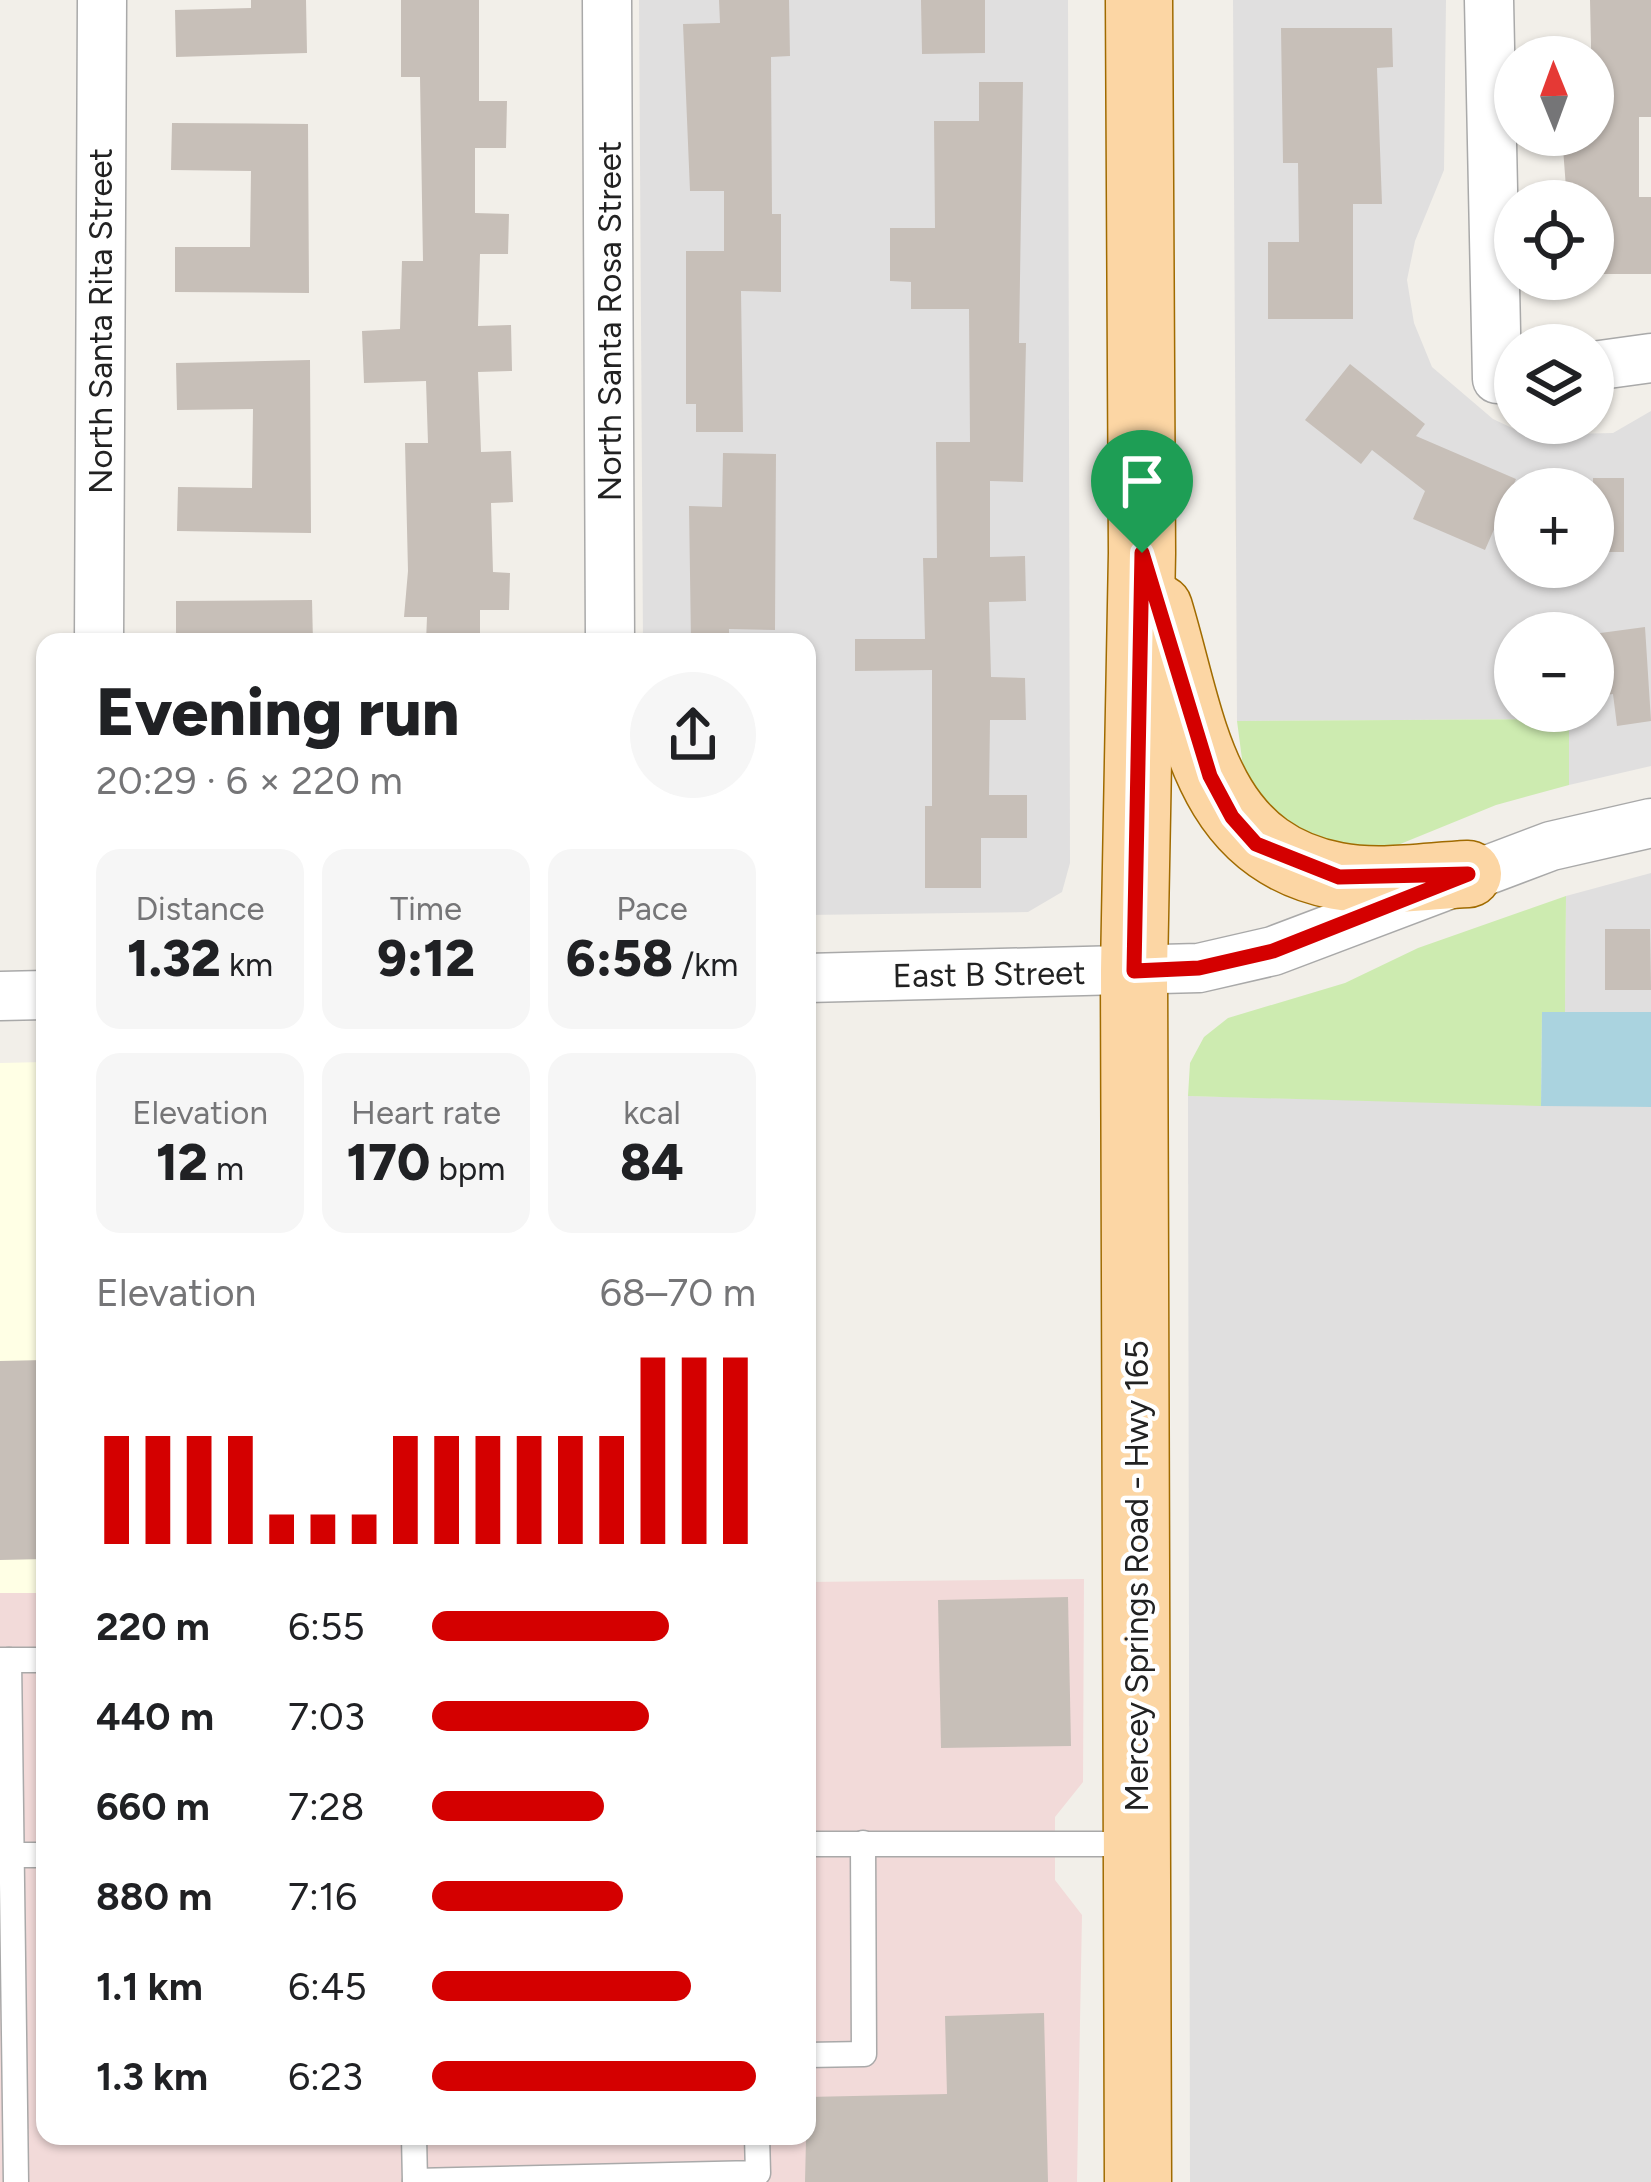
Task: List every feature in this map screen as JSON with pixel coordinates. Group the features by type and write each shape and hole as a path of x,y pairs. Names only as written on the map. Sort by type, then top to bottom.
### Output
{"main road":[{"name":"Mercey Springs Road - Hwy 165","path":"1138,2182 1134,971 1142,553 1139,0"},
{"path":"1142,553 1210,776 1232,817 1256,844 1339,877 1468,874"}],"street":[{"name":"North Santa Rita Street","path":"99,633 102,0"},
{"name":"North Santa Rosa Street","path":"607,0 610,633"},
{"path":"1489,0 1496,324"},
{"path":"1614,363 1651,358"},
{"name":"East B Street","path":"816,978 1199,968 1273,951 1551,846 1651,823"},
{"path":"0,996 36,995"}],"lane":[{"path":"16,2182 15,1856 5,1660 36,1660"},
{"path":"816,2055 864,2054 863,1843"},
{"path":"816,1844 1137,1844"},
{"path":"15,1856 36,1855"},
{"path":"414,2145 415,2181 758,2174 757,2145"}],"shaded area":[{"path":"639,0 1068,0 1070,863 1062,892 1028,912 816,915 816,633 643,633"},
{"path":"1233,0 1446,0 1444,170 1415,241 1407,280 1414,323 1432,367 1494,419 1494,444 1614,444 1614,432 1651,411 1651,766 1569,785 1568,732 1614,732 1614,612 1494,612 1494,719 1237,721"},
{"path":"1651,873 1651,1012 1565,1012 1566,896"},
{"path":"36,1062 36,1593 0,1593 0,1063"},
{"path":"1188,1096 1651,1107 1651,2182 1190,2182"},
{"path":"1084,1579 1083,1782 1055,1817 1055,1880 1082,1915 1077,2182 0,2182 0,1593 36,1593 36,2145 816,2145 816,1582"}],"green space":[{"path":"1494,719 1494,732 1569,732 1569,785 1496,805 1388,849 1364,853 1281,826 1244,774 1237,721"},
{"path":"1566,896 1565,1012 1542,1013 1541,1106 1188,1096 1190,1063 1204,1037 1228,1018 1345,983 1418,948"}],"water":[{"path":"1542,1012 1651,1012 1651,1107 1541,1106"}],"building":[{"path":"251,0 306,0 307,53 176,57 175,10 251,8"},
{"path":"401,0 479,0 479,101 507,101 506,148 475,148 475,213 509,214 508,254 480,254 478,326 511,325 512,371 478,372 481,452 511,451 513,502 491,503 493,572 510,573 509,610 480,610 480,633 426,633 427,617 404,617 408,571 405,443 428,443 426,381 364,383 362,331 400,329 402,261 423,261 420,77 401,77"},
{"path":"719,0 789,0 790,56 771,57 772,214 781,214 781,292 741,291 743,432 696,432 696,404 686,404 686,251 724,251 724,191 690,191 683,24 720,23"},
{"path":"921,0 985,0 985,53 922,54"},
{"path":"1590,0 1651,0 1651,117 1639,117 1639,197 1651,197 1651,274 1614,274 1614,180 1565,180 1564,156 1614,156 1614,36 1591,36"},
{"path":"1281,28 1392,28 1393,67 1377,68 1382,204 1353,204 1353,319 1268,319 1268,242 1299,242 1298,163 1283,163"},
{"path":"979,82 1023,82 1019,343 1026,343 1023,482 990,481 990,557 1025,556 1026,601 989,602 991,677 1025,678 1026,720 990,720 989,795 1027,795 1027,838 981,838 981,888 925,888 925,806 932,806 932,670 855,671 855,639 925,639 923,558 937,558 936,442 970,442 969,309 911,309 911,282 890,281 890,228 935,228 934,121 979,121"},
{"path":"172,123 308,124 309,293 175,292 175,247 250,247 251,171 171,170"},
{"path":"310,360 311,533 177,531 178,487 252,488 253,409 177,410 176,363"},
{"path":"1350,364 1425,424 1416,436 1494,470 1494,529 1485,550 1413,519 1425,491 1372,450 1361,464 1305,420"},
{"path":"723,453 776,454 775,630 691,633 689,506 722,507"},
{"path":"1614,478 1624,478 1624,552 1614,552"},
{"path":"312,600 313,633 176,633 176,601"},
{"path":"1645,627 1651,721 1617,726 1614,631"},
{"path":"1605,929 1650,929 1651,990 1605,990"},
{"path":"36,1360 36,1559 0,1560 0,1361"},
{"path":"1068,1597 1071,1746 941,1748 938,1600"},
{"path":"1044,2013 1048,2182 805,2182 806,2145 816,2145 816,2097 947,2094 945,2016"}],"route":[{"path":"1142,553 1210,776 1232,817 1256,844 1339,877 1468,874 1273,951 1199,968 1134,971 1142,553"}]}
